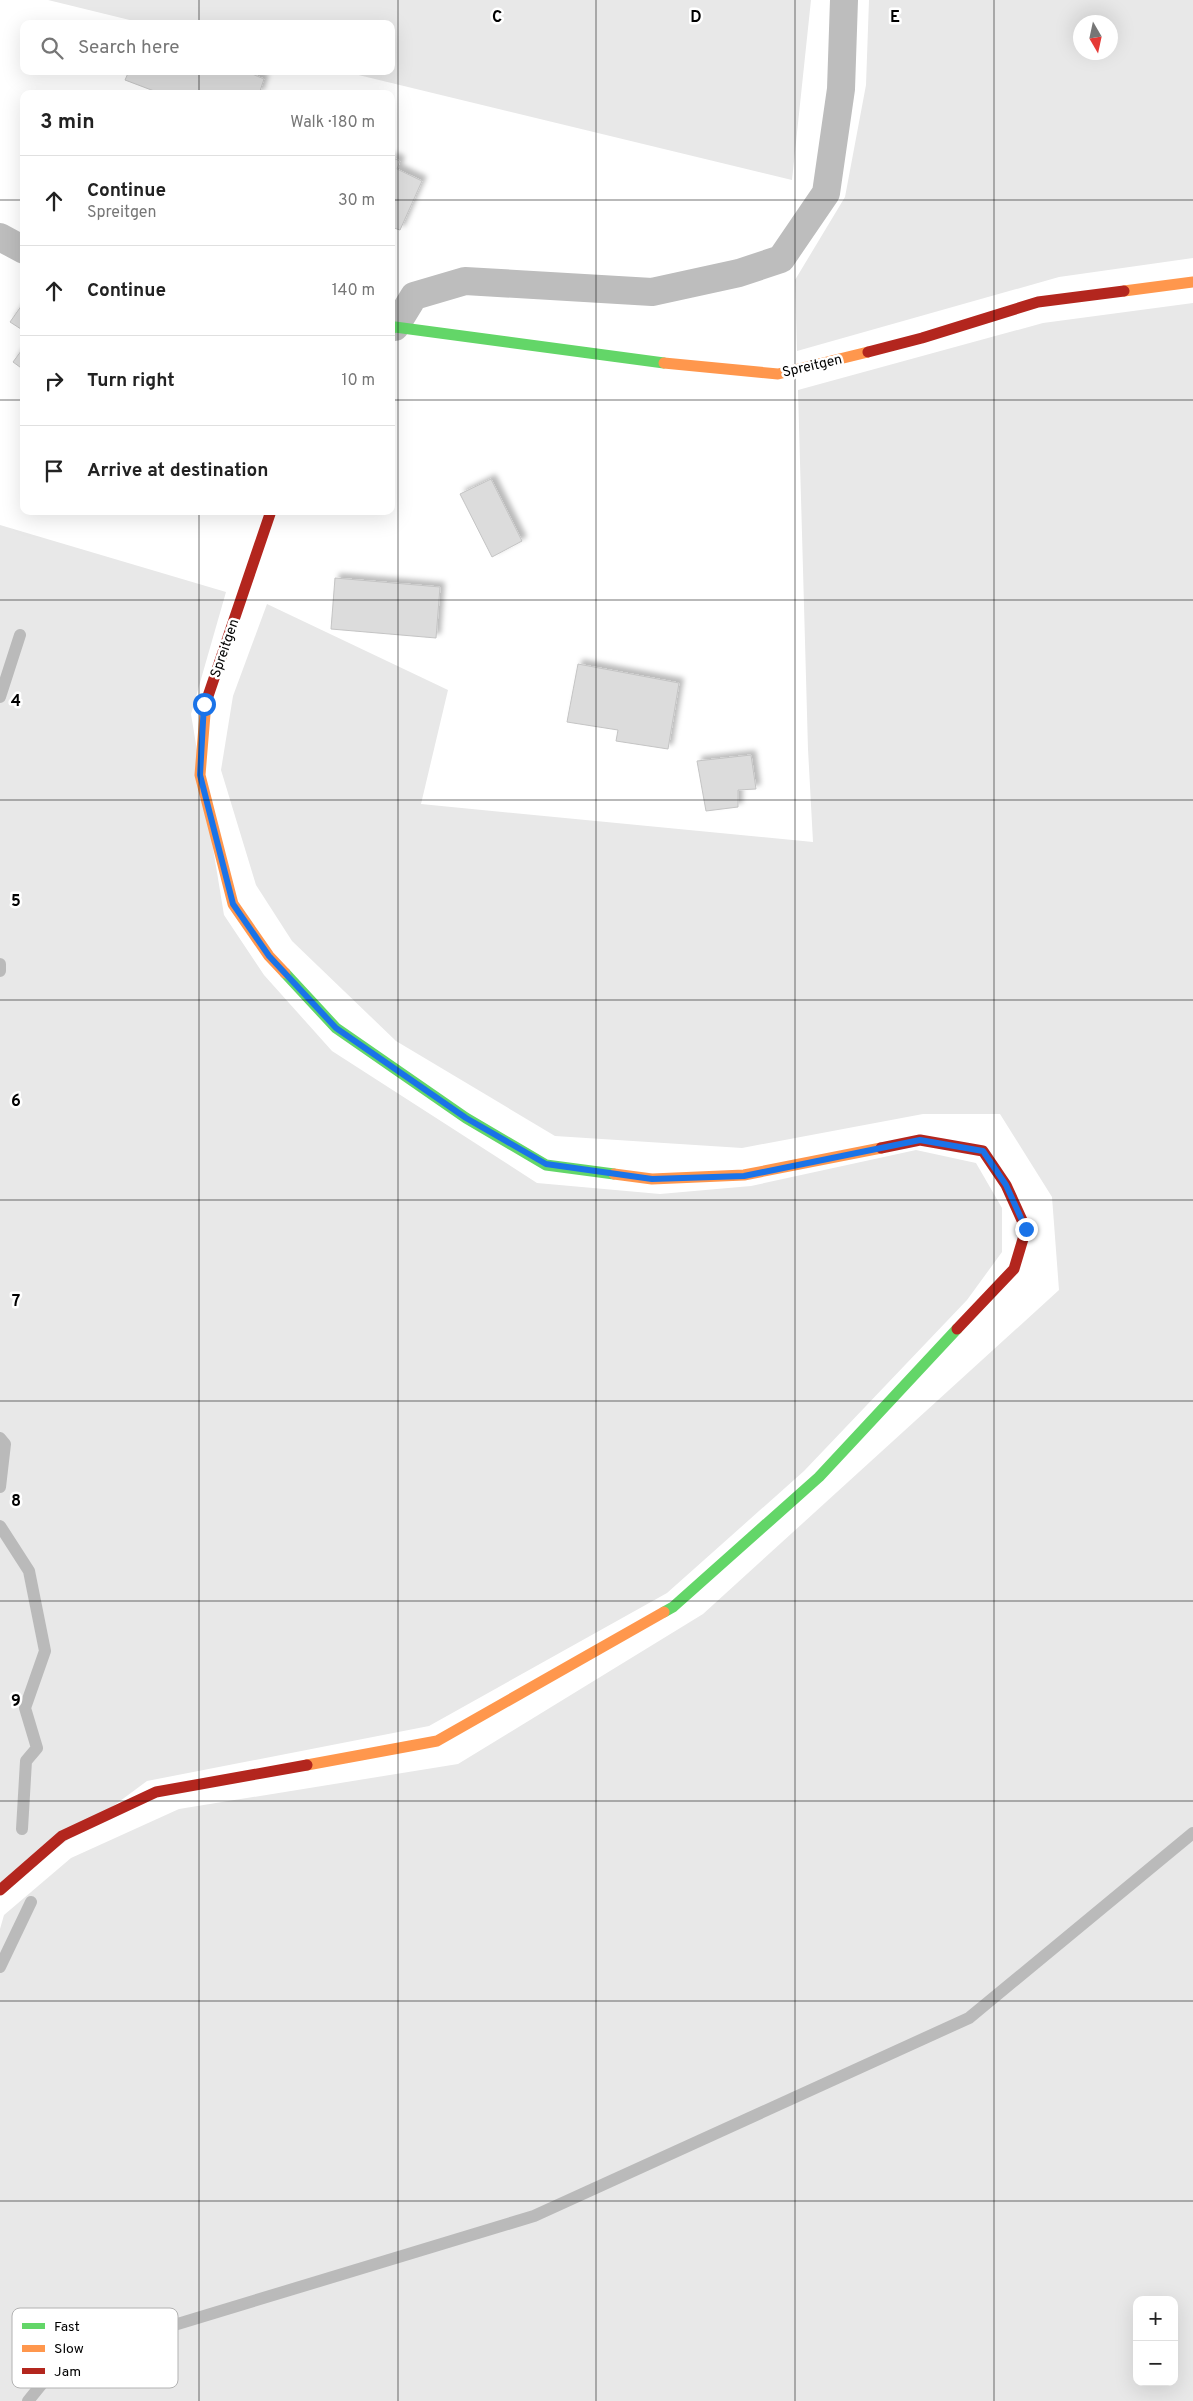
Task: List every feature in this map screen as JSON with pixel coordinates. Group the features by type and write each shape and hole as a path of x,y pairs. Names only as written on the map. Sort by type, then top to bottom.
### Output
{"street":[{"name":"Spreitgen","path":"395,325 414,296 465,281 652,292 739,273 781,260 826,193 841,89 844,0"},
{"path":"0,237 20,248"},
{"name":"Spreitgen","path":"395,328 639,361 778,374 922,338 1038,302 1193,282"},
{"name":"Spreitgen","path":"0,1890 62,1836 156,1792 438,1741 673,1607 819,1477 1014,1269 1026,1229 1006,1185 983,1151 920,1140 744,1176 652,1179 546,1164 466,1118 336,1028 269,956 233,904 200,775 204,704 270,515"}],"shaded area":[{"path":"48,0 811,0 792,180 359,75 395,75 395,20 130,20"},
{"path":"869,0 1193,0 1193,258 1059,277 797,351 795,280 845,197 866,85"},
{"path":"1193,303 1193,2401 0,2401 0,1929 4,1915 71,1858 179,1809 458,1764 703,1614 1059,1290 1052,1197 1000,1114 923,1114 742,1148 555,1136 396,1041 292,941 256,885 221,770 233,696 267,604 448,690 421,804 813,842 808,749 798,390 1043,323"},
{"path":"0,525 226,592 191,714 224,915 264,975 332,1051 537,1183 660,1194 751,1186 916,1150 976,1163 1002,1208 1002,1252 967,1300 804,1471 667,1593 429,1726 147,1781 0,1890"}],"building":[{"path":"127,75 254,75 264,79 260,90 151,90 125,80"},
{"path":"395,159 400,161 397,169 422,181 400,230 395,228"},
{"path":"20,308 20,328 10,322"},
{"path":"20,352 20,367 13,362"},
{"path":"491,479 522,541 492,557 460,494"},
{"path":"335,578 440,587 436,638 331,629"},
{"path":"578,664 679,683 668,749 616,741 618,730 567,722"},
{"path":"751,755 756,789 738,790 738,807 706,811 697,761"}],"waterway":[{"path":"0,697 20,635"},
{"path":"0,964 0,971"},
{"path":"0,1438 5,1444 0,1487"},
{"path":"0,1526 29,1571 45,1651 25,1708 37,1748 26,1761 22,1829"},
{"path":"178,2324 534,2216 969,2018 1193,1833"},
{"path":"0,1967 31,1902"},
{"path":"28,2401 39,2388"}],"traffic: fast":[{"path":"395,327 664,363"},
{"path":"285,973 336,1028 466,1118 546,1165 614,1174"},
{"path":"664,1612 673,1607 819,1477 957,1329"}],"traffic: slow":[{"path":"1124,291 1193,282"},
{"path":"664,363 778,374 868,352"},
{"path":"206,702 200,775 233,904 269,956 285,973"},
{"path":"614,1174 652,1179 744,1175 881,1148"},
{"path":"307,1765 437,1741 664,1612"}],"traffic: jam":[{"path":"868,352 922,338 1038,302 1124,291"},
{"path":"206,702 270,515"},
{"path":"881,1148 920,1140 983,1151 1006,1185 1026,1229 1014,1269 957,1329"},
{"path":"0,1890 62,1836 156,1792 307,1765"}],"route":[{"path":"204,704 200,775 233,904 269,956 336,1028 466,1118 546,1164 652,1179 744,1176 920,1140 983,1151 1006,1185 1026,1229"}]}
